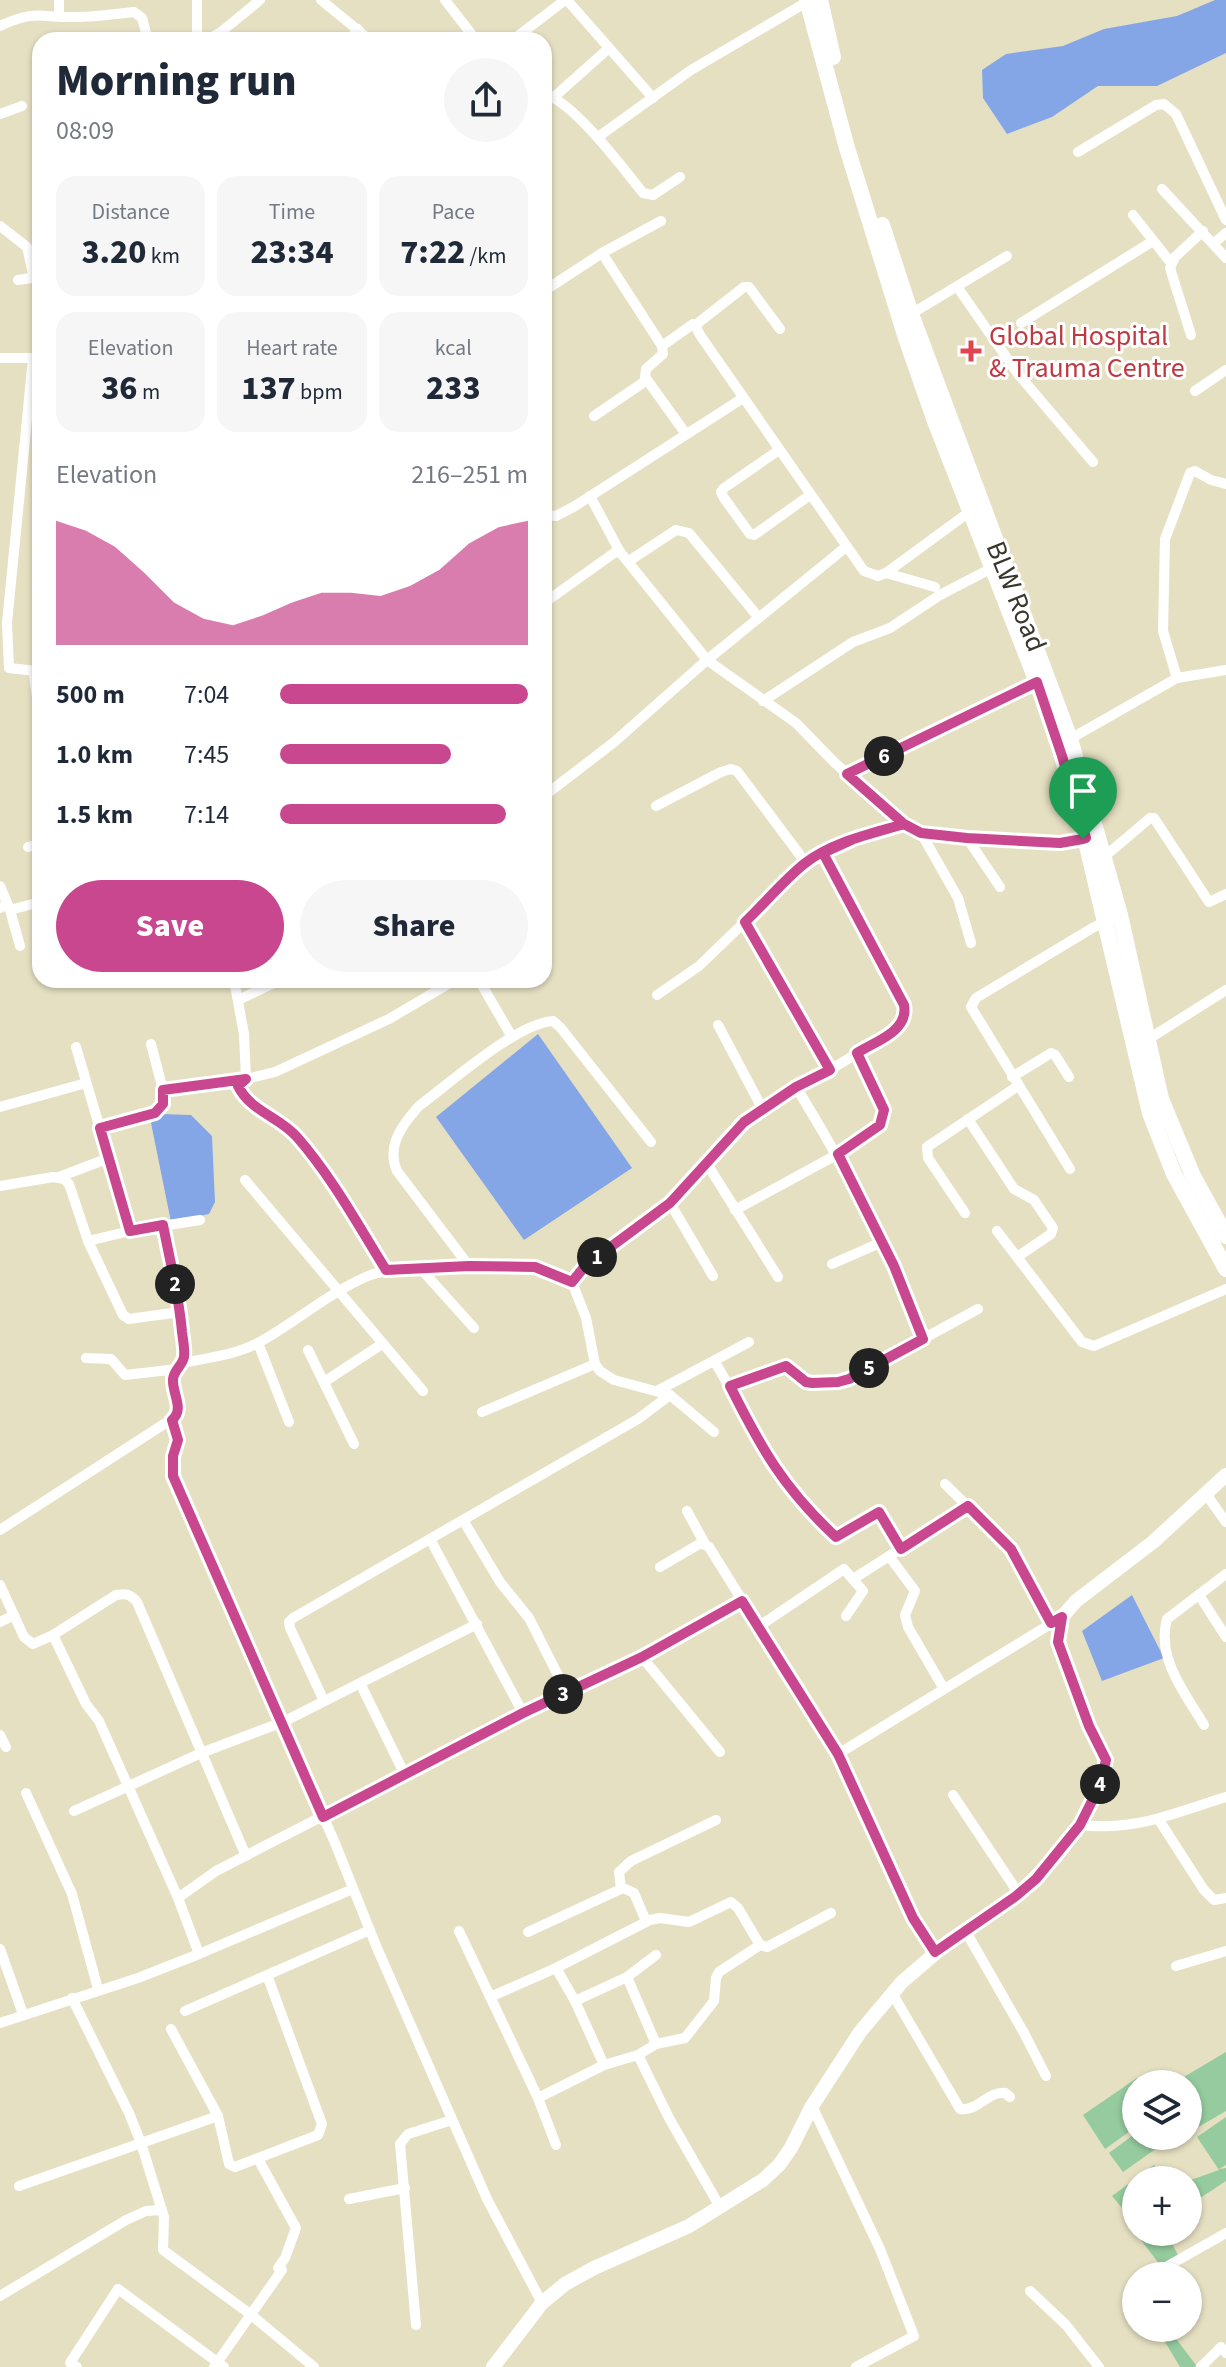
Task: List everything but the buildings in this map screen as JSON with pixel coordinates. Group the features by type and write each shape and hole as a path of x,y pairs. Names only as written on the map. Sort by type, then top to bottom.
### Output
{"main road":[{"name":"BLW Road","path":"811,1 976,508 1042,679 1070,739 1092,836 1104,857 1113,918 1161,1099 1175,1136 1226,1236"},
{"path":"811,1 847,148 897,312 935,421 976,508 992,568 1042,679 1067,769 1092,836 1113,918 1134,1048 1157,1134 1189,1205 1226,1269"}],"street":[{"path":"59,0 59,16"},
{"path":"197,0 197,32"},
{"path":"221,32 260,0"},
{"path":"321,0 361,32"},
{"path":"445,0 470,32"},
{"path":"523,32 566,0 653,98"},
{"path":"598,137 691,70 811,1"},
{"path":"0,26 41,14 73,17 134,12 142,18 146,32"},
{"path":"552,93 609,48"},
{"path":"552,98 598,137 647,195 653,195 680,177"},
{"path":"1078,152 1156,105 1164,104 1176,114 1226,220"},
{"path":"0,114 22,106"},
{"path":"1162,189 1226,258"},
{"path":"1133,215 1171,263"},
{"path":"552,286 602,253 661,221"},
{"path":"0,227 27,247 32,262"},
{"path":"1191,335 1170,268 1171,263 1203,231"},
{"path":"1214,243 1226,233"},
{"path":"1021,323 1153,241"},
{"path":"602,253 662,346 663,354 644,373 686,434"},
{"path":"911,314 1007,256"},
{"path":"18,280 32,279"},
{"path":"780,329 749,287 696,327 864,571 878,576 886,573 976,508"},
{"path":"958,288 1018,374 1093,462"},
{"path":"662,346 693,324"},
{"path":"0,358 32,358"},
{"path":"1195,391 1226,370"},
{"path":"594,416 647,380"},
{"path":"32,395 7,623 9,668 32,669"},
{"path":"552,516 590,496 743,398"},
{"path":"779,450 724,488 721,492 724,498 750,534 754,535 810,495"},
{"path":"1177,678 1163,631 1165,539 1190,473 1195,471 1226,484"},
{"path":"590,496 620,552 707,660 796,723 847,774 904,824 921,833 967,838 1060,843 1092,836"},
{"path":"629,561 676,530 684,530 759,618"},
{"path":"552,790 613,743 707,660 846,547"},
{"path":"552,597 614,553 620,552"},
{"path":"763,701 853,642 890,628 940,595 992,568"},
{"path":"886,573 935,587"},
{"path":"1070,739 1177,678 1226,670"},
{"path":"847,774 1042,679"},
{"path":"656,806 721,772 737,771 806,863"},
{"path":"1104,857 1154,818 1209,902 1226,894"},
{"path":"657,995 699,966 806,863 856,838 904,824"},
{"path":"921,833 958,898 971,943"},
{"path":"967,838 1000,887"},
{"path":"28,847 32,846"},
{"path":"572,1282 585,1266 670,1203 744,1122 762,1108 900,1027 905,1013 904,1005 823,853"},
{"path":"20,946 4,898 32,901"},
{"path":"1070,1169 974,1014 972,1002 1113,918"},
{"path":"745,922 830,1070"},
{"path":"236,988 244,1034 246,1079"},
{"path":"238,1000 263,988"},
{"path":"163,1090 275,1072 389,1019 441,988"},
{"path":"484,988 512,1037"},
{"path":"1147,1040 1226,990"},
{"path":"469,1266 397,1171 392,1158 393,1147 419,1106 512,1037 553,1021 651,1142"},
{"path":"718,1025 762,1108"},
{"path":"100,1128 155,1113 163,1104 163,1090 151,1044"},
{"path":"76,1047 130,1231"},
{"path":"735,1210 838,1154 880,1125 884,1110 857,1053"},
{"path":"965,1213 926,1151 931,1142 968,1119 1051,1053 1069,1077"},
{"path":"246,1079 238,1086 244,1098 295,1134 322,1167 386,1270"},
{"path":"0,1107 86,1083"},
{"path":"796,1087 838,1154 882,1242 923,1339"},
{"path":"968,1119 1014,1189 1034,1200 1053,1228 1051,1234 1017,1257"},
{"path":"0,1186 59,1177 109,1158"},
{"path":"707,1164 778,1277"},
{"path":"59,1177 69,1184 88,1241 123,1315 129,1319 180,1312"},
{"path":"245,1180 423,1391"},
{"path":"670,1203 713,1276"},
{"path":"88,1241 200,1220"},
{"path":"0,1530 179,1413 173,1382 184,1351 180,1312 163,1225"},
{"path":"997,1231 1082,1342 1088,1345 1107,1341 1226,1289"},
{"path":"832,1264 882,1242"},
{"path":"86,1358 111,1359 121,1372 129,1376 236,1353 258,1343 338,1291 386,1270 535,1267 572,1282 586,1318 595,1364 600,1371 614,1380 665,1392 714,1432"},
{"path":"420,1268 474,1328"},
{"path":"730,1386 786,1366 806,1382 849,1379 978,1309"},
{"path":"324,1701 289,1622 293,1618 638,1419 665,1392 749,1342"},
{"path":"258,1343 289,1422"},
{"path":"324,1382 382,1344"},
{"path":"308,1350 354,1444"},
{"path":"714,1361 765,1454 808,1511 836,1537 879,1512 901,1549"},
{"path":"482,1412 595,1364"},
{"path":"172,1420 178,1440 173,1456 173,1476 283,1722 487,2199 542,2303"},
{"path":"838,1754 1056,1620 1153,1542 1226,1475"},
{"path":"493,2367 542,2303 565,2284 689,2226 763,2180 779,2165 812,2106 860,2032 892,1993 935,1952 1019,1894 1055,1858 1080,1825 1100,1785 1106,1760 1089,1726 1058,1642 1056,1620 1011,1549 945,1484"},
{"path":"1206,1494 1226,1522"},
{"path":"853,1579 968,1506"},
{"path":"687,1511 838,1754 913,1918 935,1952"},
{"path":"463,1520 500,1582 529,1618 567,1693"},
{"path":"430,1539 523,1713"},
{"path":"660,1567 705,1544"},
{"path":"889,1556 915,1591 905,1615 908,1627 944,1689"},
{"path":"758,1627 844,1569 863,1591 846,1616"},
{"path":"1204,1725 1172,1671 1165,1637 1167,1619 1226,1574"},
{"path":"0,1585 28,1642 37,1643 116,1595 125,1593 132,1596 246,1856"},
{"path":"1199,1595 1226,1637"},
{"path":"178,1898 216,1871 523,1713 642,1657 742,1601"},
{"path":"0,1622 14,1615"},
{"path":"74,1811 201,1753 283,1722 477,1624"},
{"path":"53,1635 86,1704 99,1721 178,1898 199,1954"},
{"path":"642,1657 720,1752"},
{"path":"361,1685 405,1775"},
{"path":"0,1735 6,1747"},
{"path":"26,1793 72,1894 98,1989"},
{"path":"953,1795 1019,1894"},
{"path":"1080,1825 1117,1827 1159,1820 1226,1797"},
{"path":"621,1889 619,1872 631,1861 716,1820"},
{"path":"1159,1820 1204,1890 1214,1900 1226,1898"},
{"path":"528,1932 628,1888 634,1893 646,1921"},
{"path":"0,2023 138,1978 353,1889"},
{"path":"490,1997 556,1968 646,1921 660,1918 689,1922 731,1902 738,1908 760,1945"},
{"path":"538,2098 604,2065 638,2055 656,2044 676,2042 688,2036 714,2001 717,1975 760,1945 770,1946 831,1913"},
{"path":"185,2011 370,1930"},
{"path":"965,1930 1046,2076"},
{"path":"459,1931 538,2098 556,2145"},
{"path":"0,1949 23,2014"},
{"path":"1176,1966 1226,1951"},
{"path":"575,2001 627,1977 656,1955"},
{"path":"556,1968 604,2065"},
{"path":"171,2029 218,2116 229,2164 235,2167 318,2135 322,2124 267,1975"},
{"path":"627,1977 656,2044"},
{"path":"892,1993 960,2109 967,2110 997,2092 1010,2097"},
{"path":"72,1998 141,2143 162,2210 163,2250 250,2314 314,2367"},
{"path":"638,2055 669,2118 720,2207"},
{"path":"812,2106 880,2249 914,2336 856,2367"},
{"path":"19,2186 218,2116"},
{"path":"416,2325 400,2144 408,2134 452,2120"},
{"path":"77,2367 70,2363 118,2289 218,2365 280,2269 296,2228 258,2159"},
{"path":"349,2199 405,2188"},
{"path":"0,2296 126,2220 146,2211 162,2210"},
{"path":"1177,2262 1226,2233"},
{"path":"1030,2291 1066,2325 1099,2367"},
{"path":"1201,2367 1221,2347 1226,2353"}],"green space":[{"path":"1226,2052 1226,2111 1202,2125 1202,2070 1196,2070"},
{"path":"1122,2088 1122,2137 1105,2149 1083,2115"},
{"path":"1226,2117 1226,2165 1219,2169 1226,2168 1226,2181 1202,2197 1202,2176 1219,2170 1202,2144 1202,2134"},
{"path":"1122,2143 1122,2150 1154,2150 1132,2166 1122,2166 1122,2171 1109,2153"},
{"path":"1122,2189 1122,2208 1112,2196"},
{"path":"1146,2246 1173,2246 1178,2255 1165,2262 1158,2262"},
{"path":"1165,2342 1179,2342 1196,2365 1180,2367"}],"water":[{"path":"1215,0 1226,0 1226,53 1157,86 1098,86 1052,117 1007,134 983,98 982,70 1006,54 1063,46 1104,29 1177,16"},
{"path":"538,1034 632,1168 524,1240 436,1117"},
{"path":"161,1114 191,1115 212,1136 215,1202 209,1214 171,1222 151,1123"},
{"path":"1132,1595 1164,1658 1102,1681 1082,1631"}],"place":[{"name":"Global Hospital & Trauma Centre","path":"971,351"}],"route":[{"path":"1083,839 1060,843 967,838 921,833 904,824 856,838 823,853 806,863 745,922 830,1070 796,1087 744,1122 670,1203 585,1266 572,1282 535,1267 386,1270 322,1167 295,1134 244,1098 238,1086 246,1079 163,1090 163,1104 155,1113 100,1128 130,1231 163,1225 180,1312 184,1351 173,1382 179,1410 172,1420 178,1440 173,1456 173,1476 323,1817 523,1713 642,1657 742,1601 838,1754 913,1918 935,1952 1016,1896 1055,1858 1080,1825 1100,1785 1106,1760 1089,1726 1058,1642 1062,1617 1051,1623 1011,1549 968,1506 901,1549 879,1512 836,1537 808,1511 778,1475 730,1386 780,1366 791,1368 806,1382 838,1382 923,1339 894,1266 838,1154 880,1125 884,1118 884,1110 857,1053 900,1027 905,1020 904,1005 823,853 856,838 904,824 847,774 1037,682 1075,795 1086,838 1083,839"}]}
